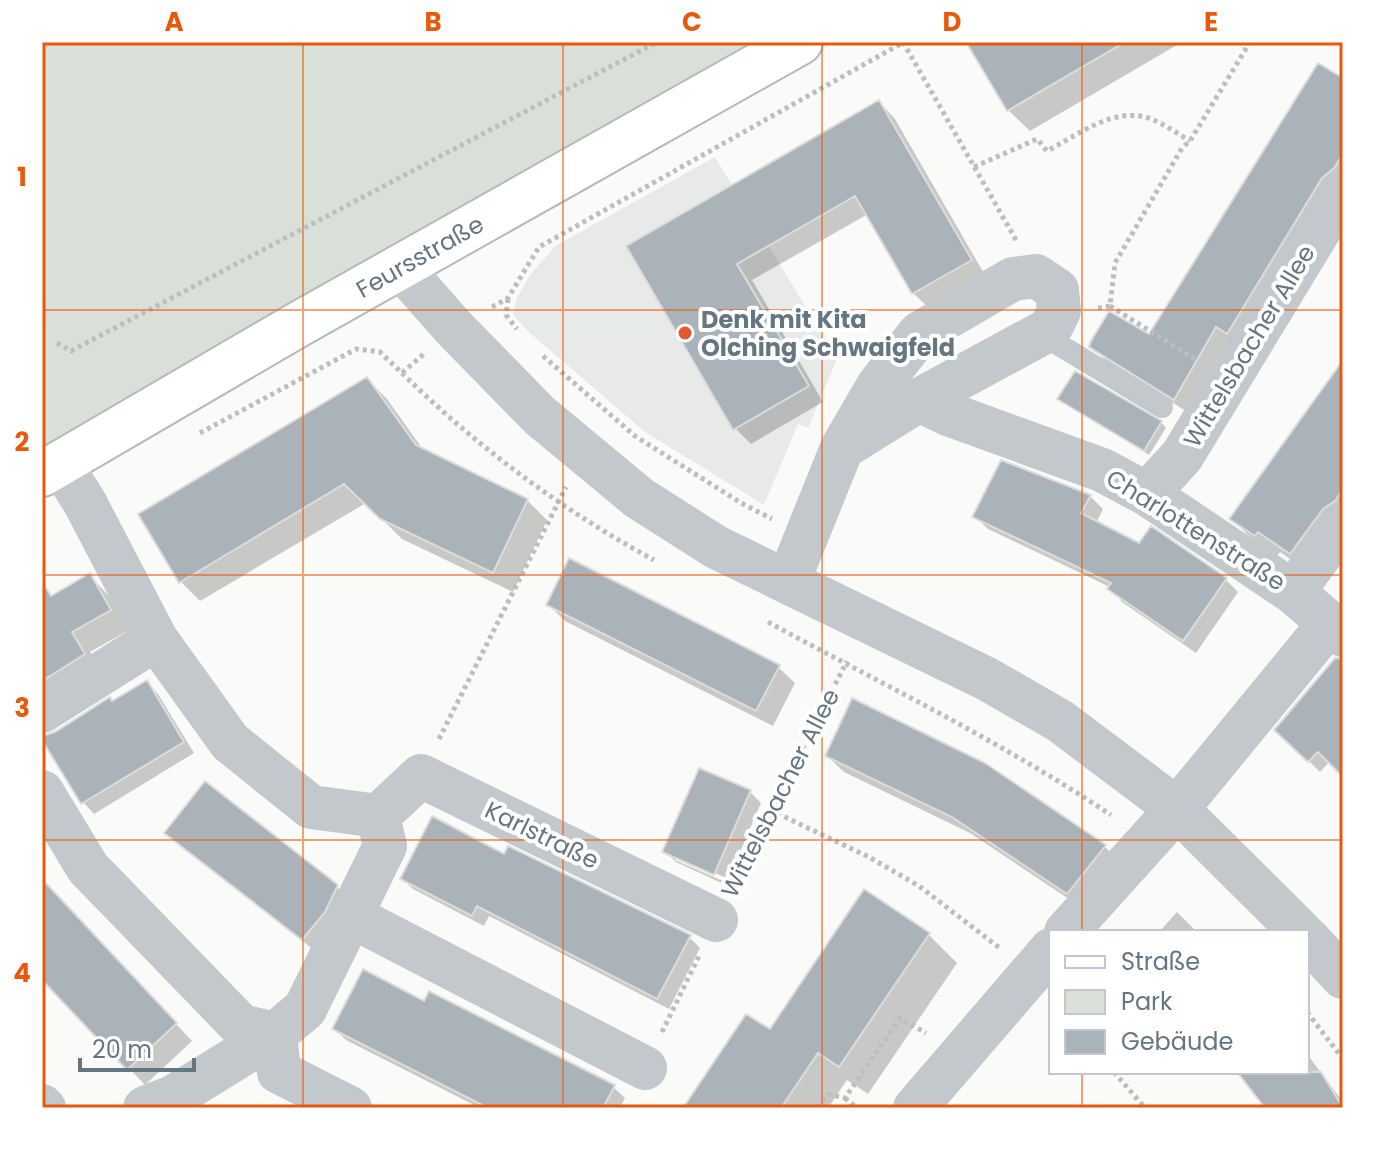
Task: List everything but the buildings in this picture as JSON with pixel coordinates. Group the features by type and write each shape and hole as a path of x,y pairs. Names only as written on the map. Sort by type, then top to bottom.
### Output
{"street":[{"name":"Feursstraße","path":"51,469 400,267 800,42"},
{"name":"Wittelsbacher Allee","path":"1147,494 1182,456 1337,216"},
{"path":"400,267 539,415 639,498 716,547 987,679 1060,721 1163,824 1298,930"},
{"path":"788,582 842,448 878,386 920,333 1013,279 1045,307 919,400 842,448"},
{"name":"Charlottenstraße","path":"919,400 948,414 1102,470 1147,494 1293,592 1336,630 1068,930"},
{"path":"51,469 85,503 156,639 230,742 311,807 378,816"},
{"name":"Charlottenstraße","path":"1293,592 1343,524"},
{"path":"42,711 156,639"},
{"path":"378,816 421,776"},
{"name":"Karlstraße","path":"421,776 716,920"},
{"path":"42,792 88,868 241,1026 275,1034"},
{"path":"145,1108 173,1097 275,1034 305,1009 353,917 385,846 378,816"},
{"path":"353,917 645,1068"},
{"path":"1309,940 1343,977"},
{"path":"915,1108 1041,962"},
{"path":"275,1034 279,1072 350,1108"}],"lane":[{"path":"1045,307 1162,407"}],"path":[{"path":"57,343 71,351 657,42"},
{"path":"903,42 974,167 1045,307 1110,306 1229,381"},
{"path":"1110,306 1115,263 1182,148 1190,141 1250,42"},
{"path":"974,167 1037,139 1047,151 1118,115 1151,119 1190,141"},
{"path":"508,298 506,315 525,339"},
{"path":"535,349 635,436 741,503 807,536"},
{"path":"421,776 557,502"},
{"name":"Wittelsbacher Allee","path":"645,1068 865,621"},
{"path":"845,664 1045,771 1163,824"},
{"path":"770,810 869,857 919,886 974,926 1041,962"},
{"path":"1309,1015 1343,1059"},
{"path":"845,1098 900,1018 960,1055"},
{"path":"1116,1074 1145,1108"},
{"path":"819,1108 828,1094 845,1098 857,1108"}],"shaded area":[{"path":"715,157 837,359 808,428 798,424 764,505 645,432 513,315 517,298 530,275 555,246"}],"green space":[{"path":"42,42 752,42 382,251 42,449"}],"place":[{"name":"Denk mit Kita Olching Schwaigfeld","path":"685,333"}]}
